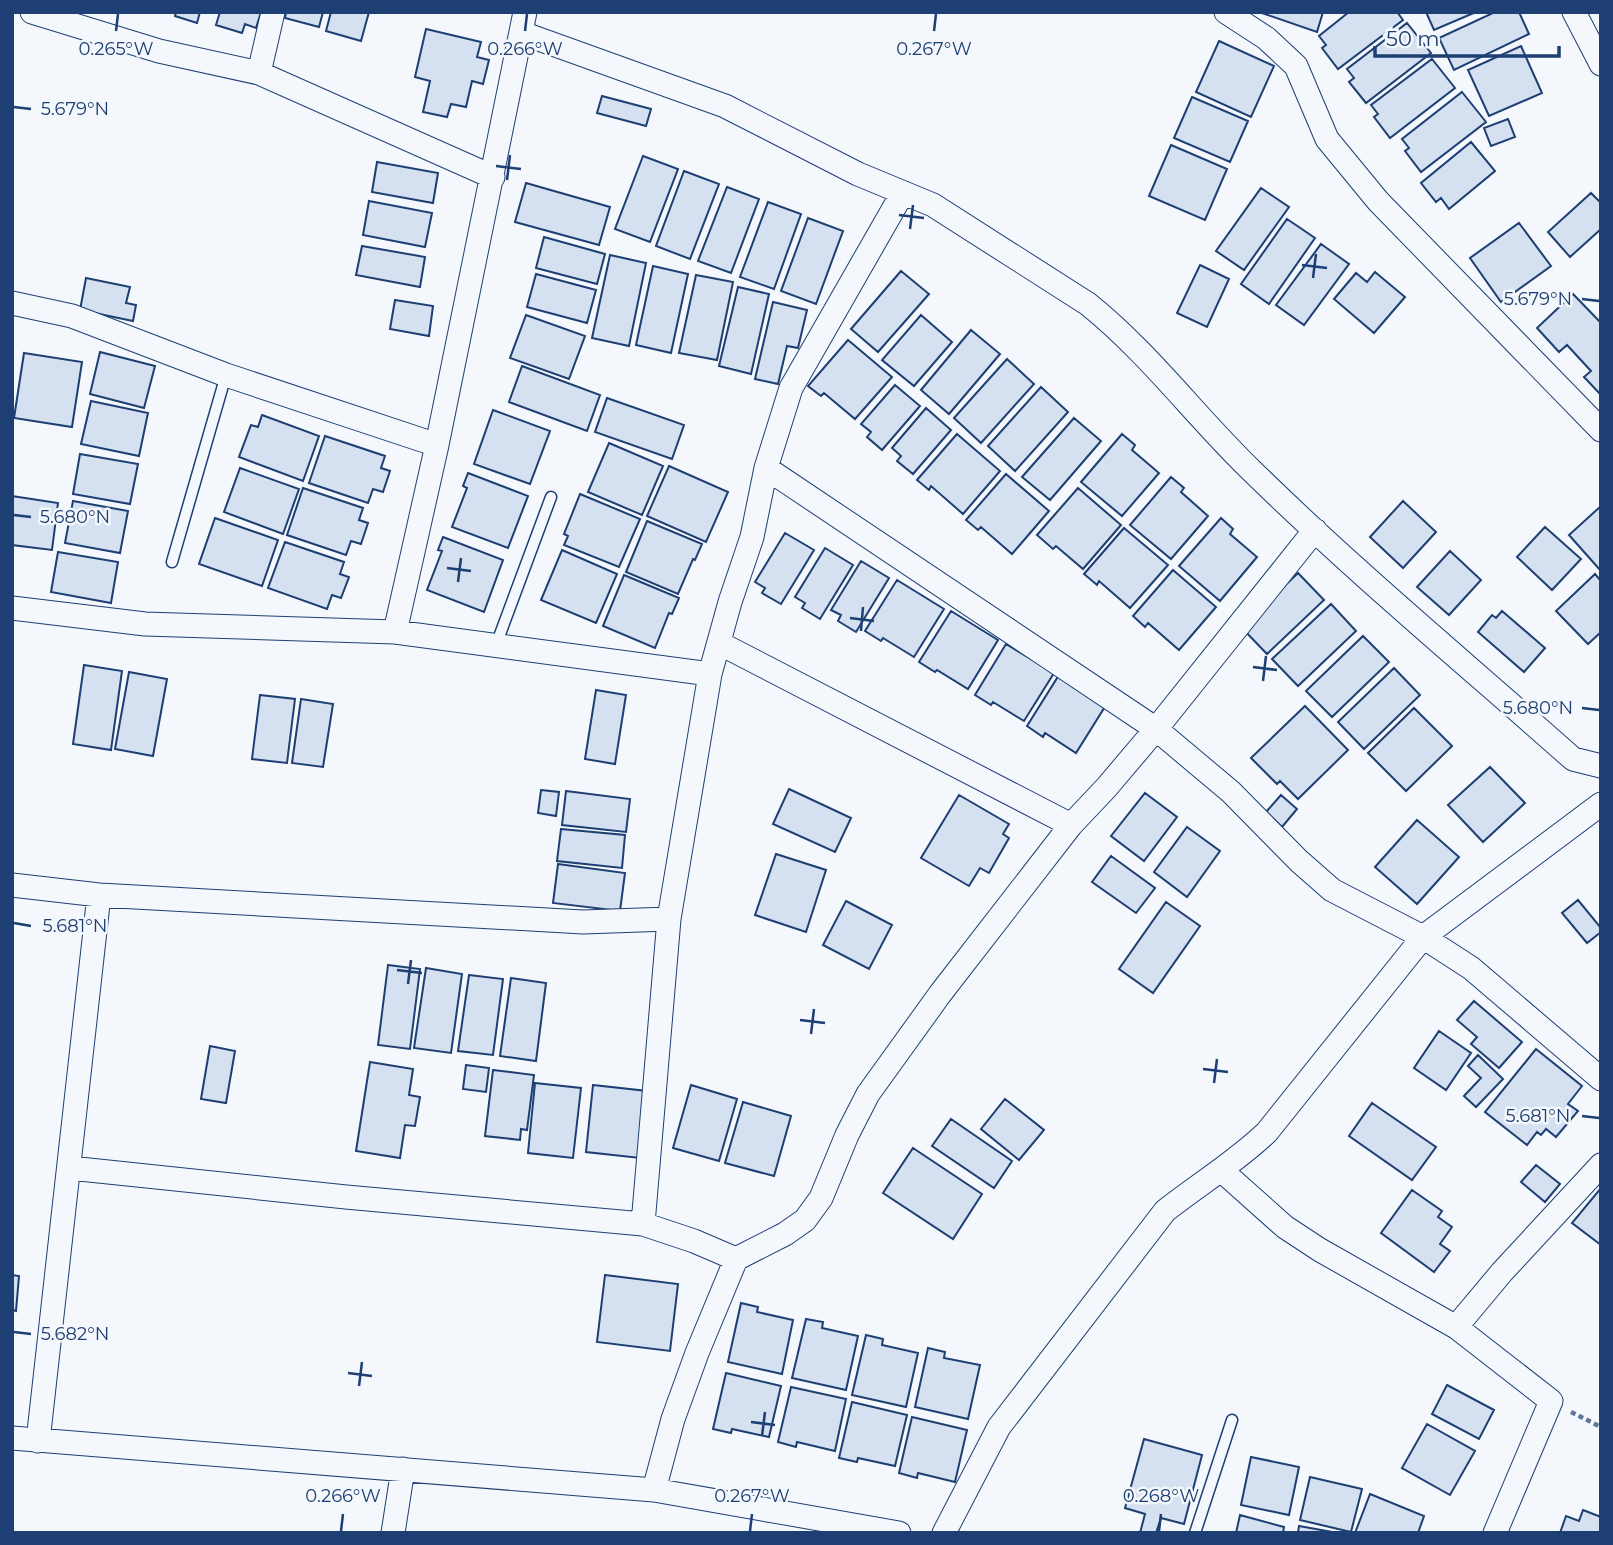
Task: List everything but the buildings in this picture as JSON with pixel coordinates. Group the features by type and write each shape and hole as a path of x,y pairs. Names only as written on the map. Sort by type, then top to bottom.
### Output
{"street":[{"path":"32,12 159,51 259,74 493,177"},
{"path":"259,74 273,12"},
{"path":"1226,12 1266,38 1296,66 1327,139 1378,201 1601,430"},
{"path":"1574,12 1601,64"},
{"path":"394,632 437,445 523,22 725,106 858,174 933,205 1088,304 1104,317 1251,470 1315,530 1573,759 1601,766"},
{"path":"643,1224 669,919 710,674 752,537 766,468 791,388 902,194"},
{"path":"12,303 72,316 226,375 437,445"},
{"path":"766,468 1156,729 1231,792 1299,861 1332,890 1423,937 1471,968 1601,1079"},
{"path":"654,1490 673,1419 736,1259 785,1234 805,1220 821,1198 847,1135 868,1094 940,994 1071,825 1156,729 1315,530"},
{"path":"12,608 145,624 394,632 710,674"},
{"path":"719,643 1071,825"},
{"path":"944,1533 999,1427 1165,1211 1243,1155 1266,1132 1423,937 1601,804"},
{"path":"12,885 99,895 583,922 669,919"},
{"path":"38,1441 99,895"},
{"path":"1456,1327 1502,1272 1601,1165"},
{"path":"70,1168 643,1224 695,1241 736,1259"},
{"path":"1221,1170 1285,1227 1320,1250 1456,1327 1550,1401 1495,1533"},
{"path":"12,1438 654,1490 783,1522 899,1533"},
{"path":"393,1533 403,1469"}],"lane":[{"path":"172,562 226,375"},
{"path":"496,645 551,497"},
{"path":"1195,1533 1232,1420"}],"path":[{"path":"1550,1401 1601,1427"}]}
